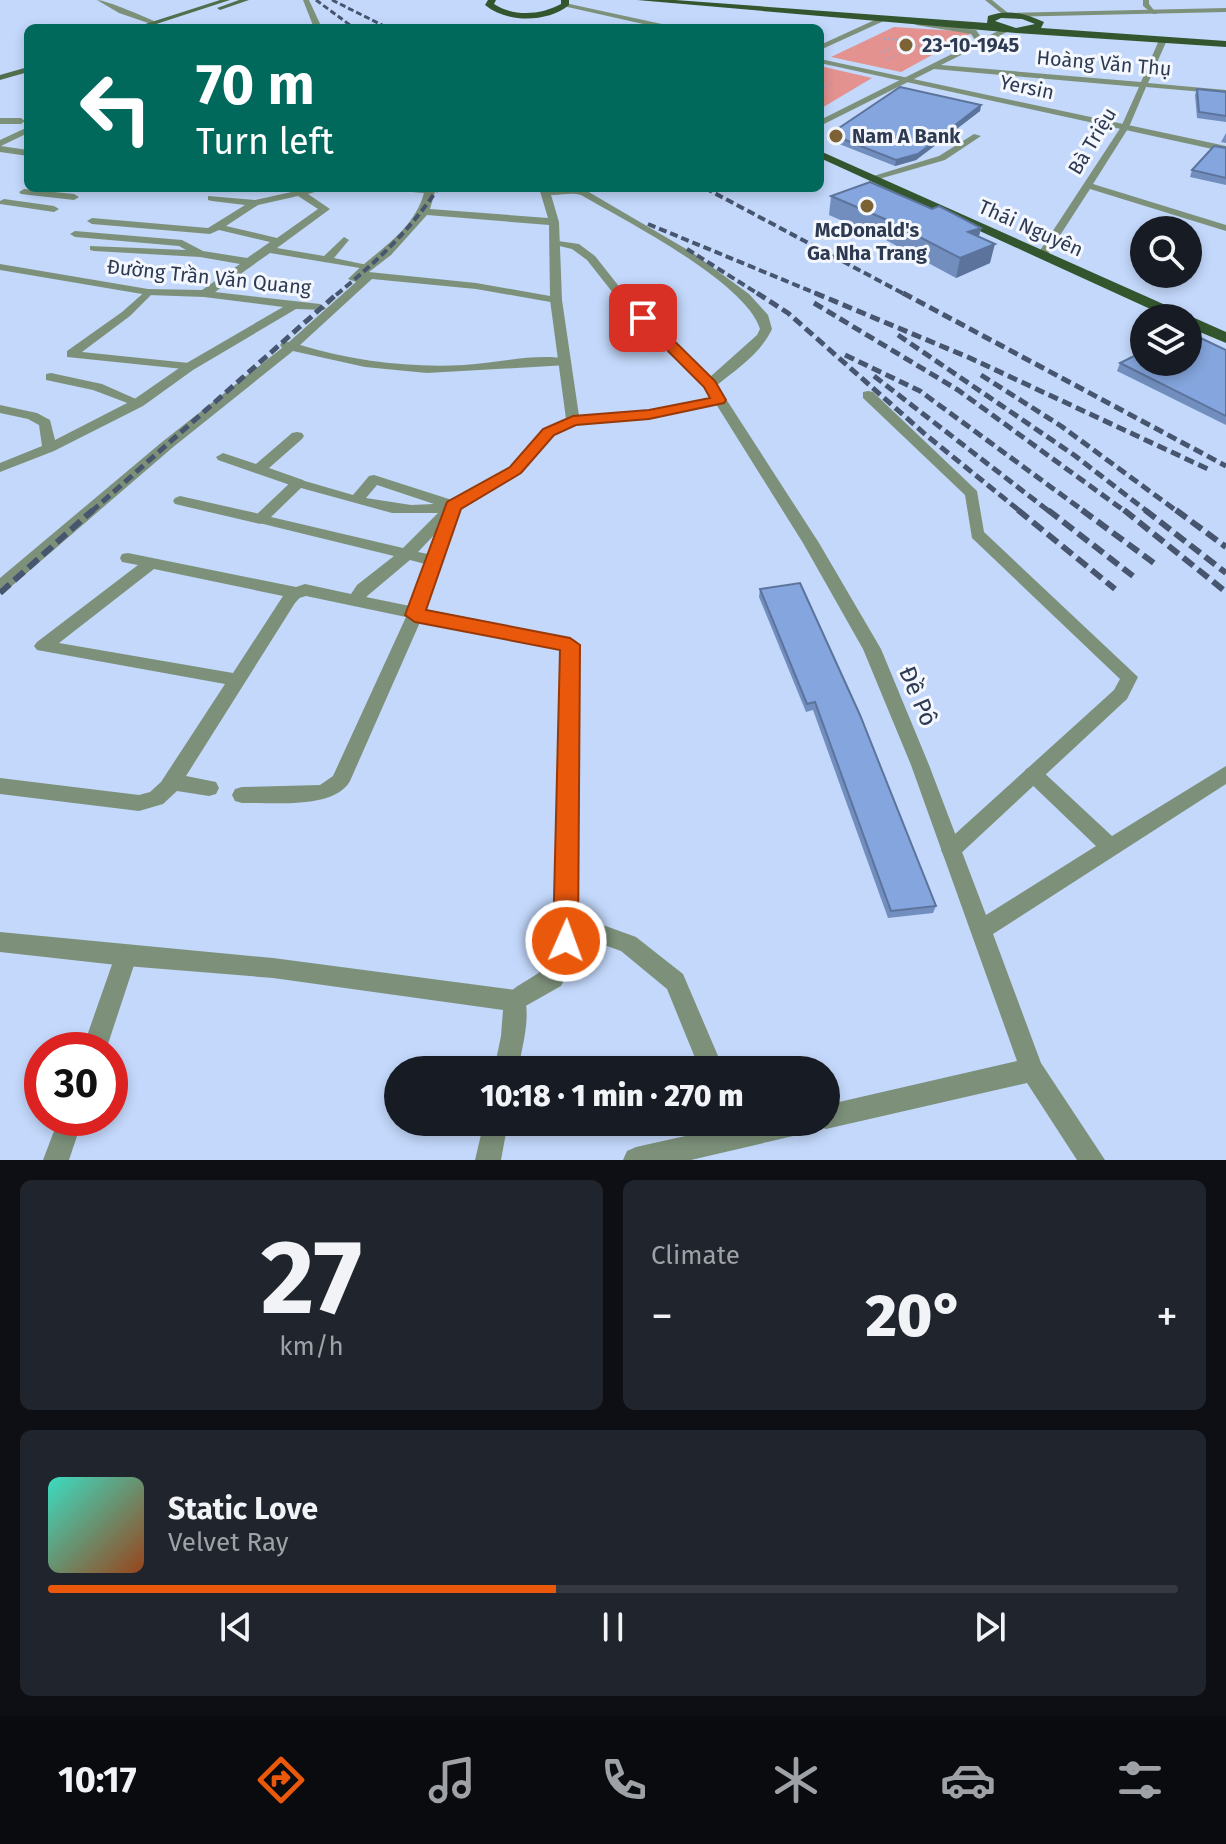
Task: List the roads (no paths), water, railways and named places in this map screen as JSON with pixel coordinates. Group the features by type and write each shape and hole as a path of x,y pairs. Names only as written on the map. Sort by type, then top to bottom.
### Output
{"main road":[{"path":"159,24 227,0"},
{"path":"160,24 246,0"},
{"path":"641,0 910,23 1226,44"},
{"path":"488,1 498,11 520,14 552,11 565,2"},
{"path":"520,14 532,24"},
{"path":"1002,28 989,20 1003,15"},
{"path":"910,23 1003,15 1031,18 1040,22 1041,26"},
{"path":"1030,30 1041,26 1080,34"},
{"path":"0,71 24,63"},
{"path":"0,78 24,70"},
{"name":"Thái Nguyên","path":"824,156 1151,304"},
{"path":"1202,327 1226,338"}],"street":[{"path":"100,0 153,24"},
{"path":"306,0 316,24"},
{"path":"743,9 749,0"},
{"path":"988,0 1003,15 1083,16 1226,10"},
{"path":"1146,0 1145,5 1155,13"},
{"path":"565,2 655,24"},
{"path":"1041,26 1083,16"},
{"path":"824,46 882,20"},
{"path":"910,23 973,32 980,41"},
{"path":"824,121 1002,28"},
{"name":"Bà Triệu","path":"1042,255 1125,127 1163,40"},
{"name":"Yersin","path":"824,62 1226,149"},
{"name":"Hoàng Văn Thụ","path":"930,66 1226,92"},
{"path":"0,121 21,121"},
{"path":"0,147 24,132"},
{"path":"872,178 942,158 977,136"},
{"path":"0,147 24,152"},
{"path":"1086,185 1226,228"},
{"path":"2,203 24,192"},
{"path":"40,192 74,197"},
{"path":"220,192 212,198 255,203 308,192"},
{"path":"0,587 286,345 387,253 424,212 429,192"},
{"path":"546,192 554,222 556,300 573,421"},
{"path":"354,601 363,589 406,555 453,506 515,470 548,432 573,421 649,415 714,392 761,340 767,328 765,317 756,304 719,275 581,192"},
{"path":"204,294 325,209 301,194"},
{"path":"2,203 54,209"},
{"path":"92,221 210,231 255,203"},
{"path":"424,212 554,222"},
{"path":"219,227 278,241"},
{"path":"75,234 182,243 200,254"},
{"path":"327,260 344,240"},
{"name":"Đề Pô","path":"555,242 575,246 585,252 621,296 714,392 811,543 872,649 920,765 1032,1070 1092,1160"},
{"path":"94,248 200,254 249,262"},
{"path":"267,249 327,260 365,273 476,286 556,300"},
{"name":"Đường Trần Văn Quang","path":"0,267 148,292 204,294 320,308"},
{"path":"263,357 286,345 320,308 365,273"},
{"path":"148,292 126,314 71,354 189,367"},
{"path":"0,468 49,448 138,403 189,367 296,304"},
{"path":"286,345 391,366 444,370 519,362 564,362"},
{"path":"51,377 97,387 138,403"},
{"path":"868,395 972,494 977,534 1129,677 1121,694 951,850"},
{"path":"0,409 32,416 45,423 49,448"},
{"path":"259,469 297,436"},
{"path":"223,457 298,483 410,512 423,513 453,506"},
{"path":"357,500 374,479 453,506"},
{"path":"260,519 298,483"},
{"path":"180,501 434,561"},
{"path":"242,795 320,793 332,789 340,781 415,615 453,506"},
{"path":"0,942 273,968 515,1001 553,978 564,960 570,645 305,590 296,593 128,558"},
{"path":"150,564 43,646 237,680"},
{"path":"0,786 139,803 156,798 171,782 296,593"},
{"path":"1033,774 1111,847"},
{"path":"981,930 1226,774"},
{"path":"171,782 209,788"},
{"path":"567,922 628,944 675,982 706,1056"},
{"path":"100,1032 126,956"},
{"path":"509,1056 515,1001"},
{"path":"840,1114 1032,1070"},
{"path":"56,1160 65,1136"},
{"path":"488,1160 493,1136"},
{"path":"636,1160 712,1136"}],"railway":[{"path":"316,0 349,24"},
{"path":"332,0 380,24"},
{"path":"336,295 391,246 435,192"},
{"path":"713,192 906,295"},
{"path":"648,224 820,295"},
{"path":"687,249 760,295"},
{"path":"91,512 338,293"},
{"path":"757,293 788,313 926,435 1021,512"},
{"path":"815,293 970,358 1210,470"},
{"path":"903,293 1226,466"},
{"path":"814,303 958,390 1126,512"},
{"path":"898,335 1074,455 1148,512"},
{"path":"845,355 920,391 1085,512"},
{"path":"981,375 1061,426 1178,512"},
{"path":"874,376 1050,512"},
{"path":"0,593 93,510"},
{"path":"1018,510 1115,589"},
{"path":"1048,510 1133,576"},
{"path":"1082,510 1158,566"},
{"path":"1124,510 1226,592"},
{"path":"1145,510 1226,573"},
{"path":"1176,510 1226,547"}],"place":[{"name":"23-10-1945","path":"906,45"},
{"name":"Nam A Bank","path":"836,136"},
{"name":"McDonald's Ga Nha Trang","path":"867,206"}]}
